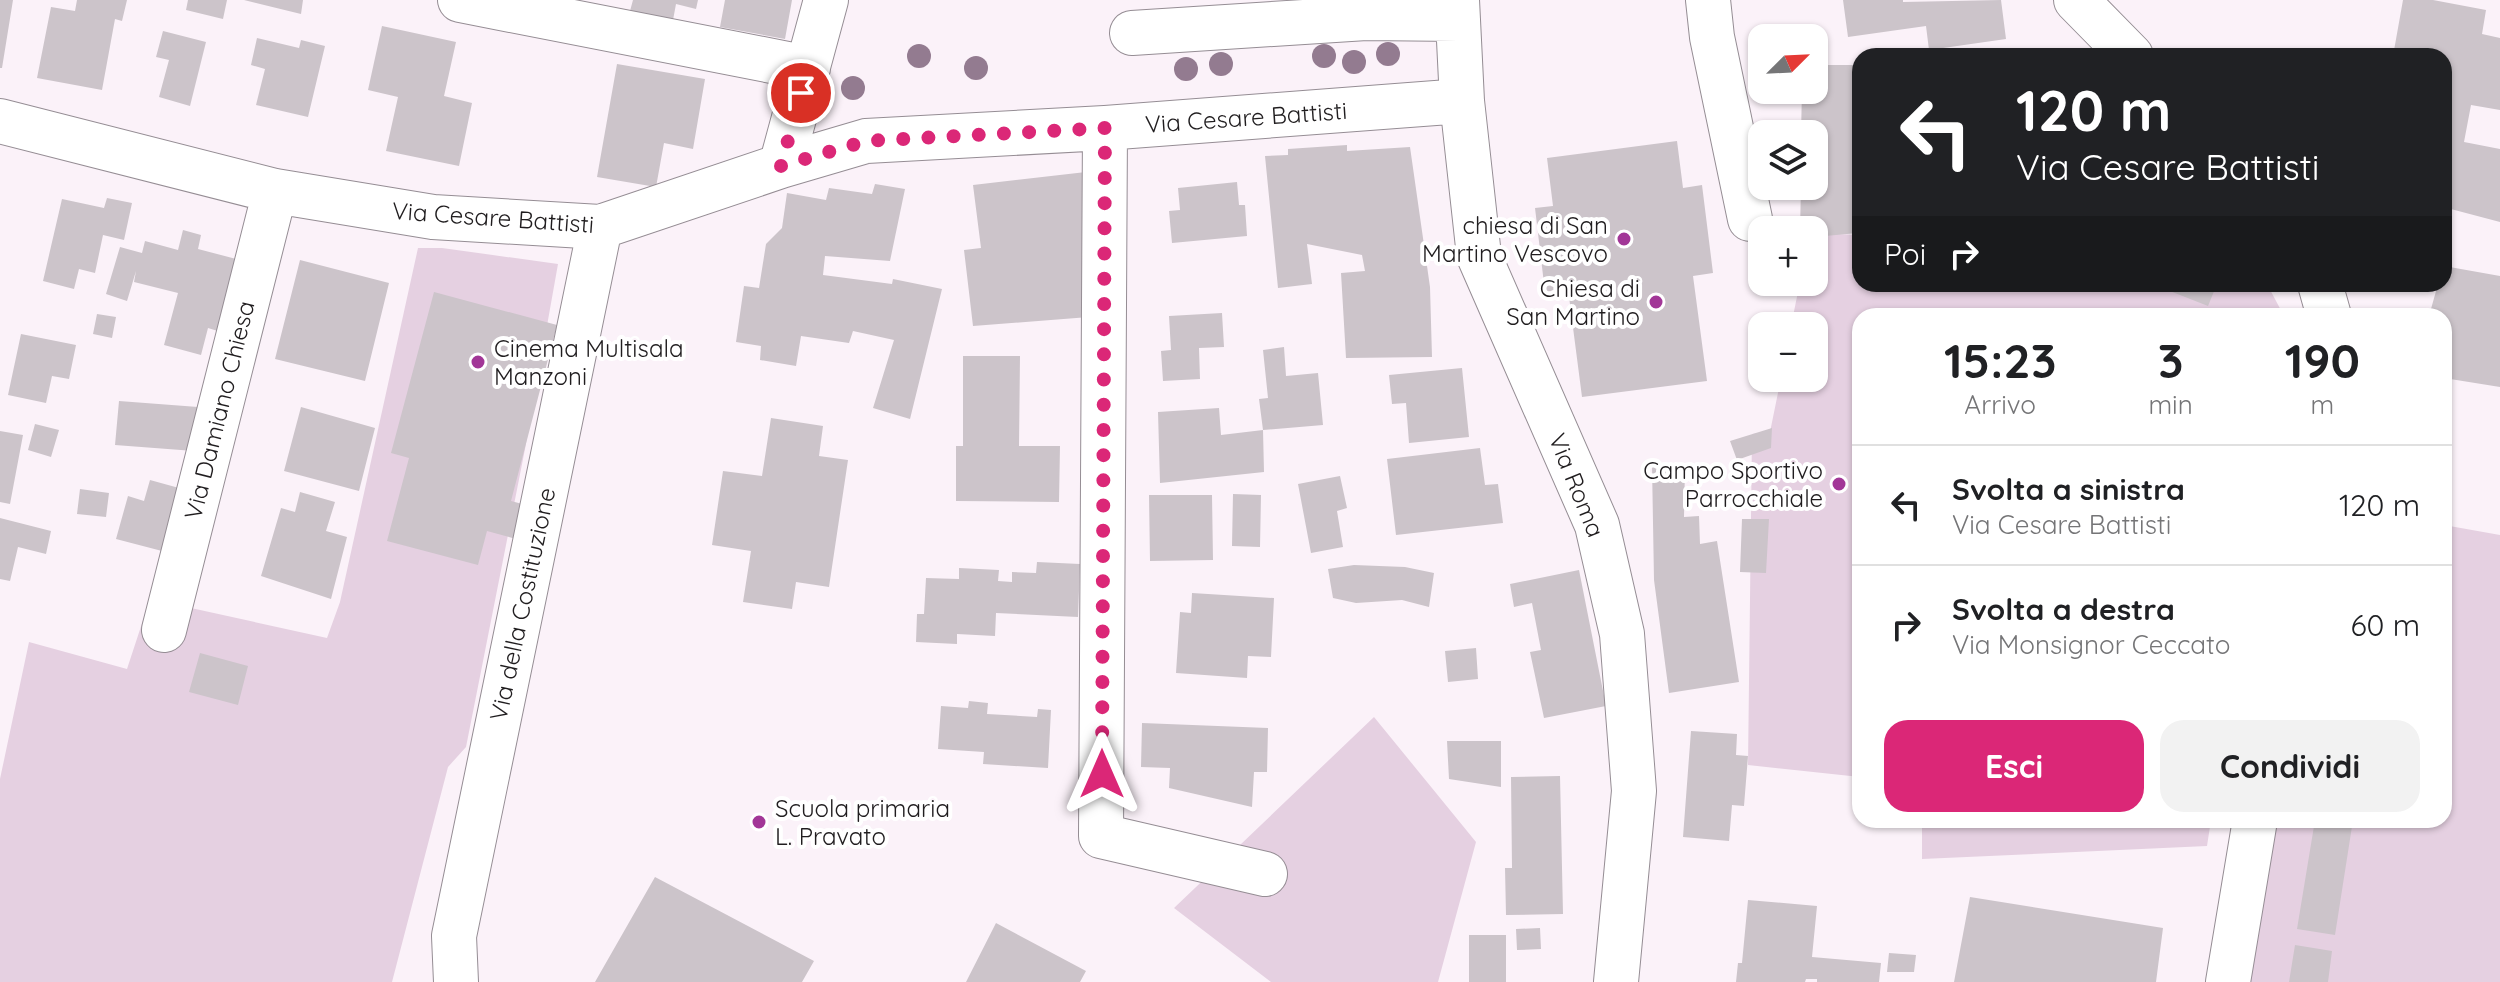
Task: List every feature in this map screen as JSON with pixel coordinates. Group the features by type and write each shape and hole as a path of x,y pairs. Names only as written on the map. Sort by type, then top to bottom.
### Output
{"street":[{"path":"460,0 808,68"},
{"path":"781,166 826,0"},
{"path":"1708,0 1712,37 1749,216"},
{"path":"2076,0 2123,48"},
{"path":"1132,33 1457,9"},
{"name":"Via Roma","path":"1457,9 1462,101 1479,256 1597,525 1622,634 1634,791 1616,982"},
{"name":"Via Cesare Battisti","path":"2,130 275,191 433,217 600,227 866,141 1105,128 1462,101"},
{"path":"1105,128 1101,836 1265,874"},
{"name":"Via Damiano Chiesa","path":"164,630 275,191"},
{"name":"Via della Costituzione","path":"456,982 454,936 600,227"},
{"path":"2228,982 2254,828"}],"shaded area":[{"path":"1828,234 1852,235 1852,292 2271,292 2280,308 1852,308 1852,776 1748,765 1752,434 1770,432 1778,392 1828,392 1828,312 1794,312 1797,296 1828,296"},
{"path":"418,248 442,248 558,264 466,747 448,767 392,982 0,982 0,779 29,642 127,669 150,599 327,638 340,602"},
{"path":"2452,526 2500,535 2500,982 2244,982 2266,828 2452,828"},
{"path":"1374,717 1476,842 1438,982 1271,982 1174,908"},
{"path":"1922,828 2210,828 2207,846 1922,859"}],"building":[{"path":"0,0 13,0 2,68 0,68"},
{"path":"77,0 127,0 122,21 115,19 102,90 37,78 51,7 75,11"},
{"path":"188,0 227,0 223,19 186,10"},
{"path":"244,0 303,0 301,14"},
{"path":"633,0 698,0 696,9 676,4 673,20 630,11"},
{"path":"725,0 792,0 785,39 720,27"},
{"path":"1843,0 2001,0 2006,39 1929,48 1926,26 1848,37"},
{"path":"2403,0 2433,0 2486,10 2482,34 2500,38 2500,110 2471,105 2464,142 2500,149 2500,222 2452,209 2452,48 2394,48"},
{"path":"382,26 456,42 444,96 472,103 459,166 386,151 398,97 368,90"},
{"path":"163,31 206,42 190,106 159,97 169,60 156,57"},
{"path":"257,38 299,48 301,40 325,46 308,117 256,105 265,69 251,65"},
{"path":"617,64 705,79 693,149 664,143 656,187 597,177"},
{"path":"1828,65 1852,65 1852,234 1828,236 1828,216 1800,216 1801,200 1828,200 1828,120 1801,120 1802,104 1828,104"},
{"name":"Chiesa di San Martino","path":"1677,141 1683,188 1702,185 1713,273 1693,276 1707,381 1582,397 1568,289 1545,292 1535,208 1553,206 1547,158"},
{"path":"1347,145 1347,151 1410,147 1430,287 1432,357 1346,358 1341,273 1365,271 1362,255 1307,244 1312,284 1278,288 1265,156 1288,155 1288,149"},
{"path":"1086,172 1089,317 973,326 964,250 981,248 973,185"},
{"path":"1237,182 1239,205 1245,205 1247,236 1172,243 1169,211 1180,210 1178,188"},
{"path":"875,184 905,189 890,261 825,256 823,275 892,284 893,279 942,289 910,419 873,408 894,340 853,331 849,343 801,336 796,366 760,360 761,346 736,342 744,286 759,288 766,244 782,228 787,193 826,200 829,188 872,194"},
{"path":"107,198 132,203 124,240 103,235 95,273 79,269 74,289 43,281 62,199 104,208"},
{"path":"183,230 201,235 198,249 240,260 221,332 208,328 201,355 164,345 178,293 134,282 136,271 127,301 106,294 120,247 142,253 145,241 178,250"},
{"path":"300,260 389,283 365,381 275,359"},
{"path":"2452,267 2500,276 2500,387 2452,379 2452,308 2431,308 2436,292 2452,292"},
{"path":"434,292 557,325 511,501 526,505 516,539 487,531 478,565 387,541 409,458 391,453"},
{"path":"2172,292 2214,292 2208,306"},
{"path":"1222,313 1224,347 1199,348 1200,379 1163,381 1161,351 1171,350 1169,316"},
{"path":"97,314 116,317 112,338 93,334"},
{"path":"21,334 76,345 69,379 52,376 46,403 8,395"},
{"path":"1284,347 1286,376 1318,373 1323,425 1263,430 1259,399 1268,398 1263,350"},
{"path":"963,356 1020,356 1019,446 1060,446 1059,502 956,501 956,446 963,446"},
{"path":"1462,368 1469,437 1409,443 1406,403 1392,404 1389,375"},
{"path":"119,401 198,407 194,451 115,445"},
{"path":"301,407 375,428 359,491 284,471"},
{"path":"1219,408 1221,435 1263,430 1264,472 1160,483 1158,412"},
{"path":"771,418 823,426 819,456 848,460 829,587 796,582 792,609 743,602 751,551 712,545 723,471 762,476"},
{"path":"35,424 59,430 51,457 28,450"},
{"path":"1772,428 1771,448 1737,460 1730,441"},
{"path":"0,431 23,435 10,504 0,502"},
{"path":"1480,448 1485,485 1498,484 1503,523 1396,535 1387,459"},
{"path":"1652,465 1685,467 1684,517 1699,516 1700,544 1717,541 1739,682 1669,693 1654,580"},
{"path":"1340,476 1347,508 1337,511 1343,547 1311,553 1298,484"},
{"path":"150,480 179,488 162,551 116,539 128,496 144,501"},
{"path":"80,489 109,493 106,517 77,514"},
{"path":"300,492 335,502 326,531 347,537 331,599 261,576 281,508 295,512"},
{"path":"1233,494 1261,495 1260,547 1232,546"},
{"path":"1149,495 1212,495 1213,560 1150,561"},
{"path":"0,518 51,531 46,554 18,547 10,581 0,579"},
{"path":"1742,519 1769,519 1766,573 1740,572"},
{"path":"1037,562 1080,564 1078,617 996,613 995,636 957,634 957,644 916,642 917,614 924,614 926,578 959,579 959,568 999,570 998,581 1012,582 1012,572 1036,573"},
{"path":"1354,565 1405,567 1434,573 1429,607 1402,600 1356,603 1333,598 1328,569"},
{"path":"1579,570 1606,706 1544,718 1530,652 1541,650 1532,603 1514,607 1510,584"},
{"path":"1192,593 1274,598 1271,657 1248,656 1247,678 1176,673 1180,612 1191,613"},
{"path":"1476,648 1478,679 1448,682 1445,651"},
{"path":"200,653 248,666 238,705 189,692"},
{"path":"969,701 988,703 987,714 1037,717 1038,709 1051,710 1048,768 983,764 984,752 938,749 941,706 968,708"},
{"path":"1142,723 1268,728 1267,772 1254,772 1252,807 1169,788 1170,768 1141,767"},
{"path":"1691,731 1737,734 1736,755 1748,756 1744,806 1732,805 1729,841 1683,837"},
{"path":"1447,741 1501,741 1501,787 1449,779"},
{"path":"1560,776 1563,914 1506,915 1505,868 1512,868 1511,777"},
{"path":"2314,828 2352,828 2335,935 2297,929"},
{"path":"655,877 814,961 802,982 595,982"},
{"path":"1970,897 2163,928 2156,982 1954,982"},
{"path":"1748,900 1817,906 1812,957 1881,963 1879,982 1817,982 1817,979 1806,979 1805,982 1736,982 1738,963 1742,963"},
{"path":"996,923 1086,971 1080,982 966,982"},
{"path":"1540,928 1541,949 1517,950 1516,929"},
{"path":"1469,935 1506,935 1506,982 1469,982"},
{"path":"2295,945 2332,951 2328,982 2289,982"},
{"path":"1889,953 1916,955 1914,972 1887,972"}],"place":[{"name":"chiesa di San Martino Vescovo","path":"1624,239"},
{"name":"Chiesa di San Martino","path":"1656,302"},
{"name":"Cinema Multisala Manzoni","path":"478,362"},
{"name":"Campo Sportivo Parrocchiale","path":"1839,484"},
{"name":"Scuola primaria L. Pravato","path":"759,822"}],"route":[{"path":"801,93 781,166 866,141 1105,128 1102,774"}]}
